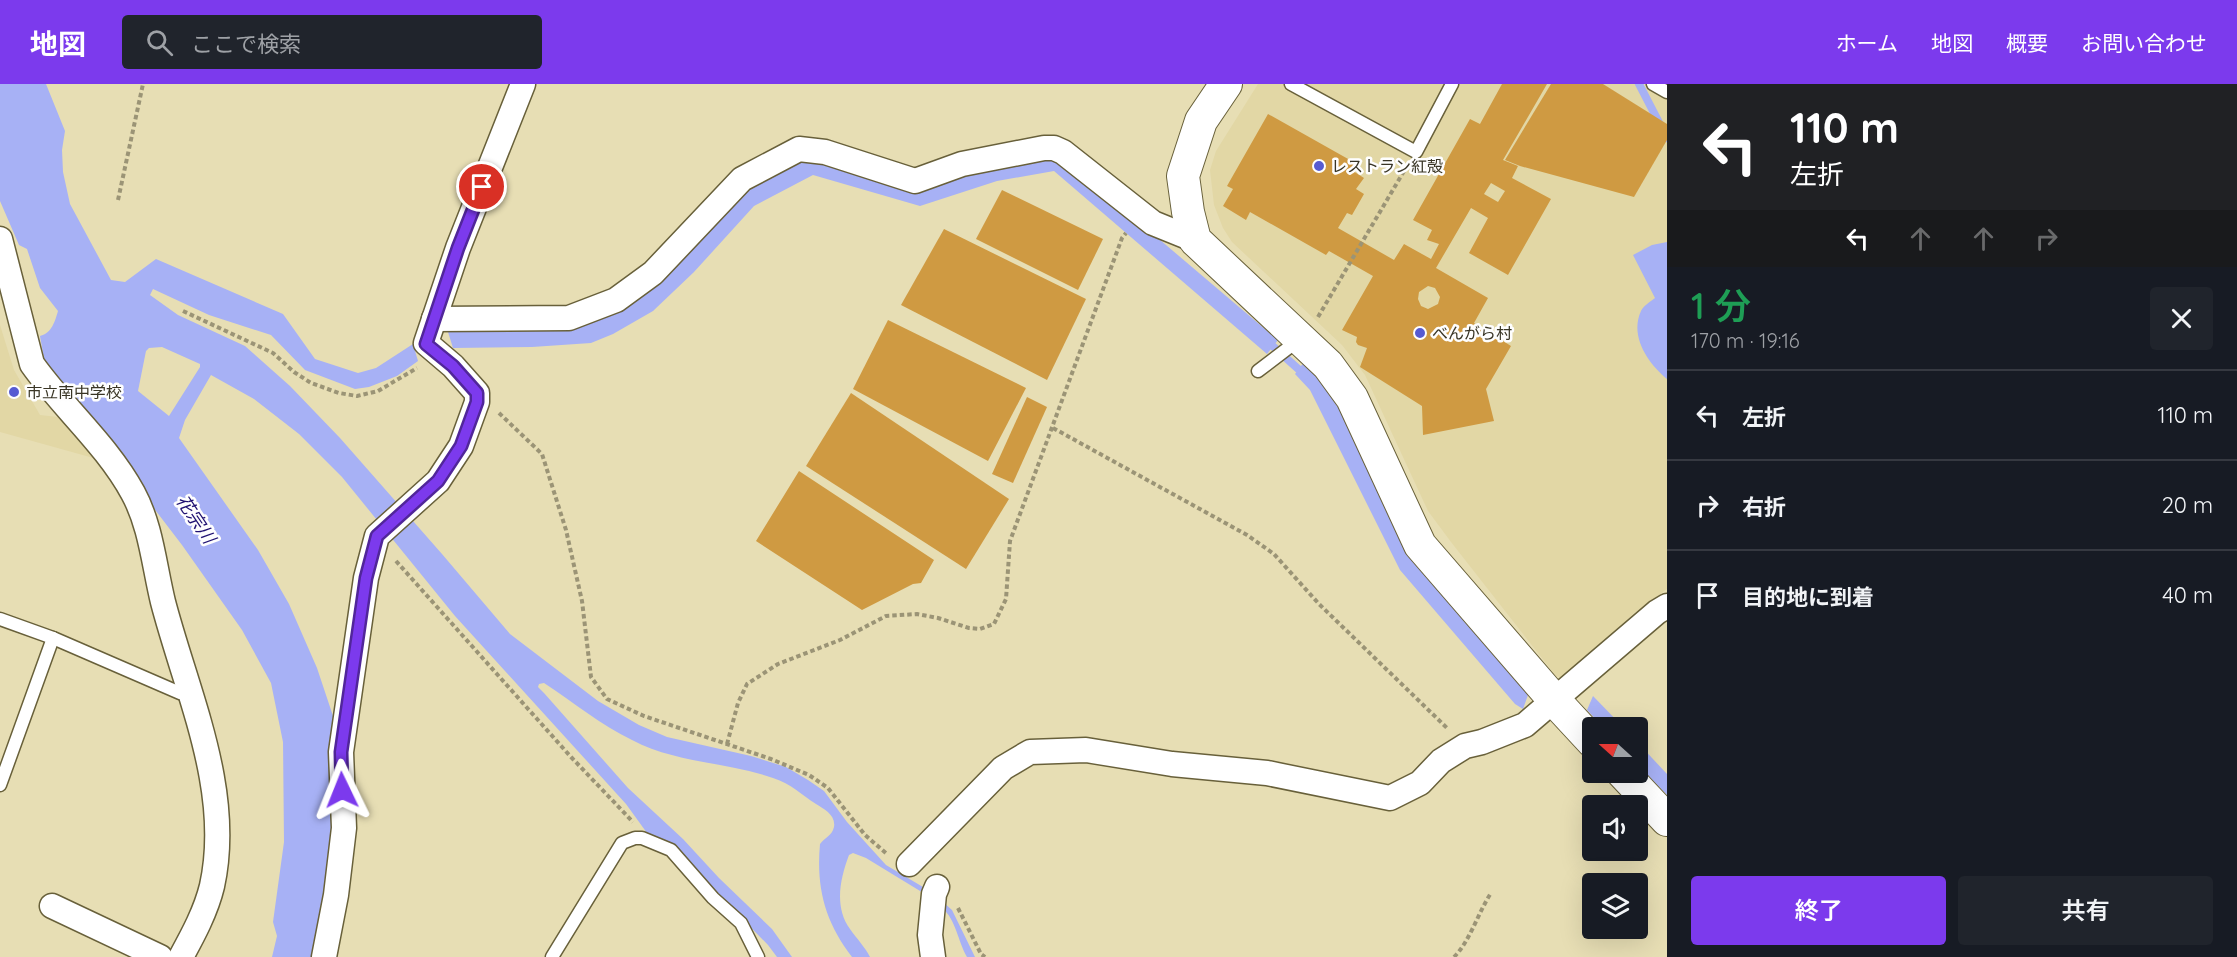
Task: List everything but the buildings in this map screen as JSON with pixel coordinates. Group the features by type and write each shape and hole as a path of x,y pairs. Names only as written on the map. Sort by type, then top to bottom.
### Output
{"street":[{"path":"324,957 336,895 344,828 341,752 366,578 377,536 438,481 461,446 477,402 477,393 453,366 426,344 458,248 523,84"},
{"path":"1195,240 1183,176 1201,121 1226,84"},
{"path":"434,319 568,318 616,300 653,273 742,179 799,149 825,152 915,181 962,164 1054,148 1063,152 1154,223 1195,240 1307,332 1352,398 1420,545 1582,730"},
{"path":"0,239 32,364 113,462 134,493 148,529 163,602 195,708 211,777 216,811 217,851 211,888 196,928 181,957"},
{"path":"909,864 1003,768 1030,753 1086,750 1172,764 1267,773 1390,798 1420,783 1441,761 1465,746 1482,742 1525,724 1667,606"},
{"path":"1632,783 1667,820"},
{"path":"933,957 930,935 934,894 937,888"},
{"path":"52,906 160,957"}],"lane":[{"path":"1291,84 1416,152 1452,84"},
{"path":"1653,84 1667,92"},
{"path":"1258,371 1307,332"},
{"path":"0,619 53,638 180,693"},
{"path":"0,785 53,638"},
{"path":"552,957 622,843 635,838 642,838 671,850 713,898 741,923 758,957"}],"path":[{"path":"118,200 143,84"},
{"path":"1307,332 1416,152"},
{"path":"727,744 738,703 747,684 778,664 840,640 886,616 917,614 969,628 994,624 1006,598 1010,541 1122,238"},
{"path":"183,311 273,353 294,372 311,383 339,393 357,396 378,391 438,353"},
{"path":"477,393 542,454 566,530 573,561 582,602 591,677 607,699 644,716 809,775 828,788 865,835 892,859 909,864"},
{"path":"1053,428 1247,535 1274,554 1319,604 1465,746"},
{"path":"377,536 571,757 631,817 642,838"},
{"path":"937,888 955,901 981,954 985,957"},
{"path":"1454,957 1467,940 1479,912 1491,893"}],"shaded area":[{"name":"べんがら村","path":"1258,84 1639,84 1667,96 1667,589 1634,613 1564,679 1556,676 1428,511 1365,375 1342,345 1232,242 1223,228 1214,205 1210,170 1216,151"},
{"name":"市立南中学校","path":"0,325 14,370 40,415 58,417 97,459 0,432"}],"water":[{"name":"花宗川","path":"0,84 46,84 65,131 62,150 63,172 70,204 111,280 125,282 156,259 283,314 315,359 358,373 376,368 413,344 418,361 397,376 369,387 355,389 305,370 271,335 209,315 153,289 150,295 178,315 245,346 290,386 340,438 510,634 598,701 639,725 667,737 751,756 786,767 808,780 824,791 847,822 886,865 928,890 925,894 866,858 853,853 849,855 841,883 842,912 850,929 870,957 852,957 835,931 821,890 820,844 834,827 829,813 780,780 649,748 609,727 544,683 539,684 538,687 628,788 683,839 719,878 772,929 792,957 777,957 670,844 647,833 626,804 455,616 342,477 299,434 254,399 211,375 185,420 179,438 258,550 289,604 317,668 333,716 336,838 317,957 272,957 277,936 273,922 284,842 283,742 271,683 242,630 182,545 71,400 44,359 40,336 50,329 58,311 40,288 27,249 19,245 0,201","holes":["162,347 200,364 169,416 138,391 146,351 149,348"]},
{"path":"1047,154 1067,161 1278,340 1267,354 1054,171 997,181 920,206 813,175 754,206 694,272 653,311 613,334 591,343 532,347 453,348 448,332 563,325 741,193 808,158 899,183"},
{"path":"1667,242 1667,379 1648,358 1639,340 1637,330 1641,311 1655,298 1633,255 1652,245"},
{"path":"1304,362 1316,372 1343,415 1399,535 1424,573 1528,695 1523,709 1515,704 1400,570 1310,390 1295,374"},
{"path":"1593,696 1613,717 1594,717 1587,710"},
{"path":"1648,754 1667,774 1667,795 1648,775"},
{"path":"944,903 952,910 975,957 967,957 951,918 942,908"}],"waterway":[{"path":"1639,84 1667,138"},
{"path":"1267,341 1305,375"}],"place":[{"name":"レストラン紅殻","path":"1319,166"},
{"name":"べんがら村","path":"1420,333"},
{"name":"市立南中学校","path":"14,392"}],"route":[{"path":"342,790 341,752 366,578 377,536 438,481 461,446 477,402 477,393 453,366 426,344 458,248 482,187"}]}
